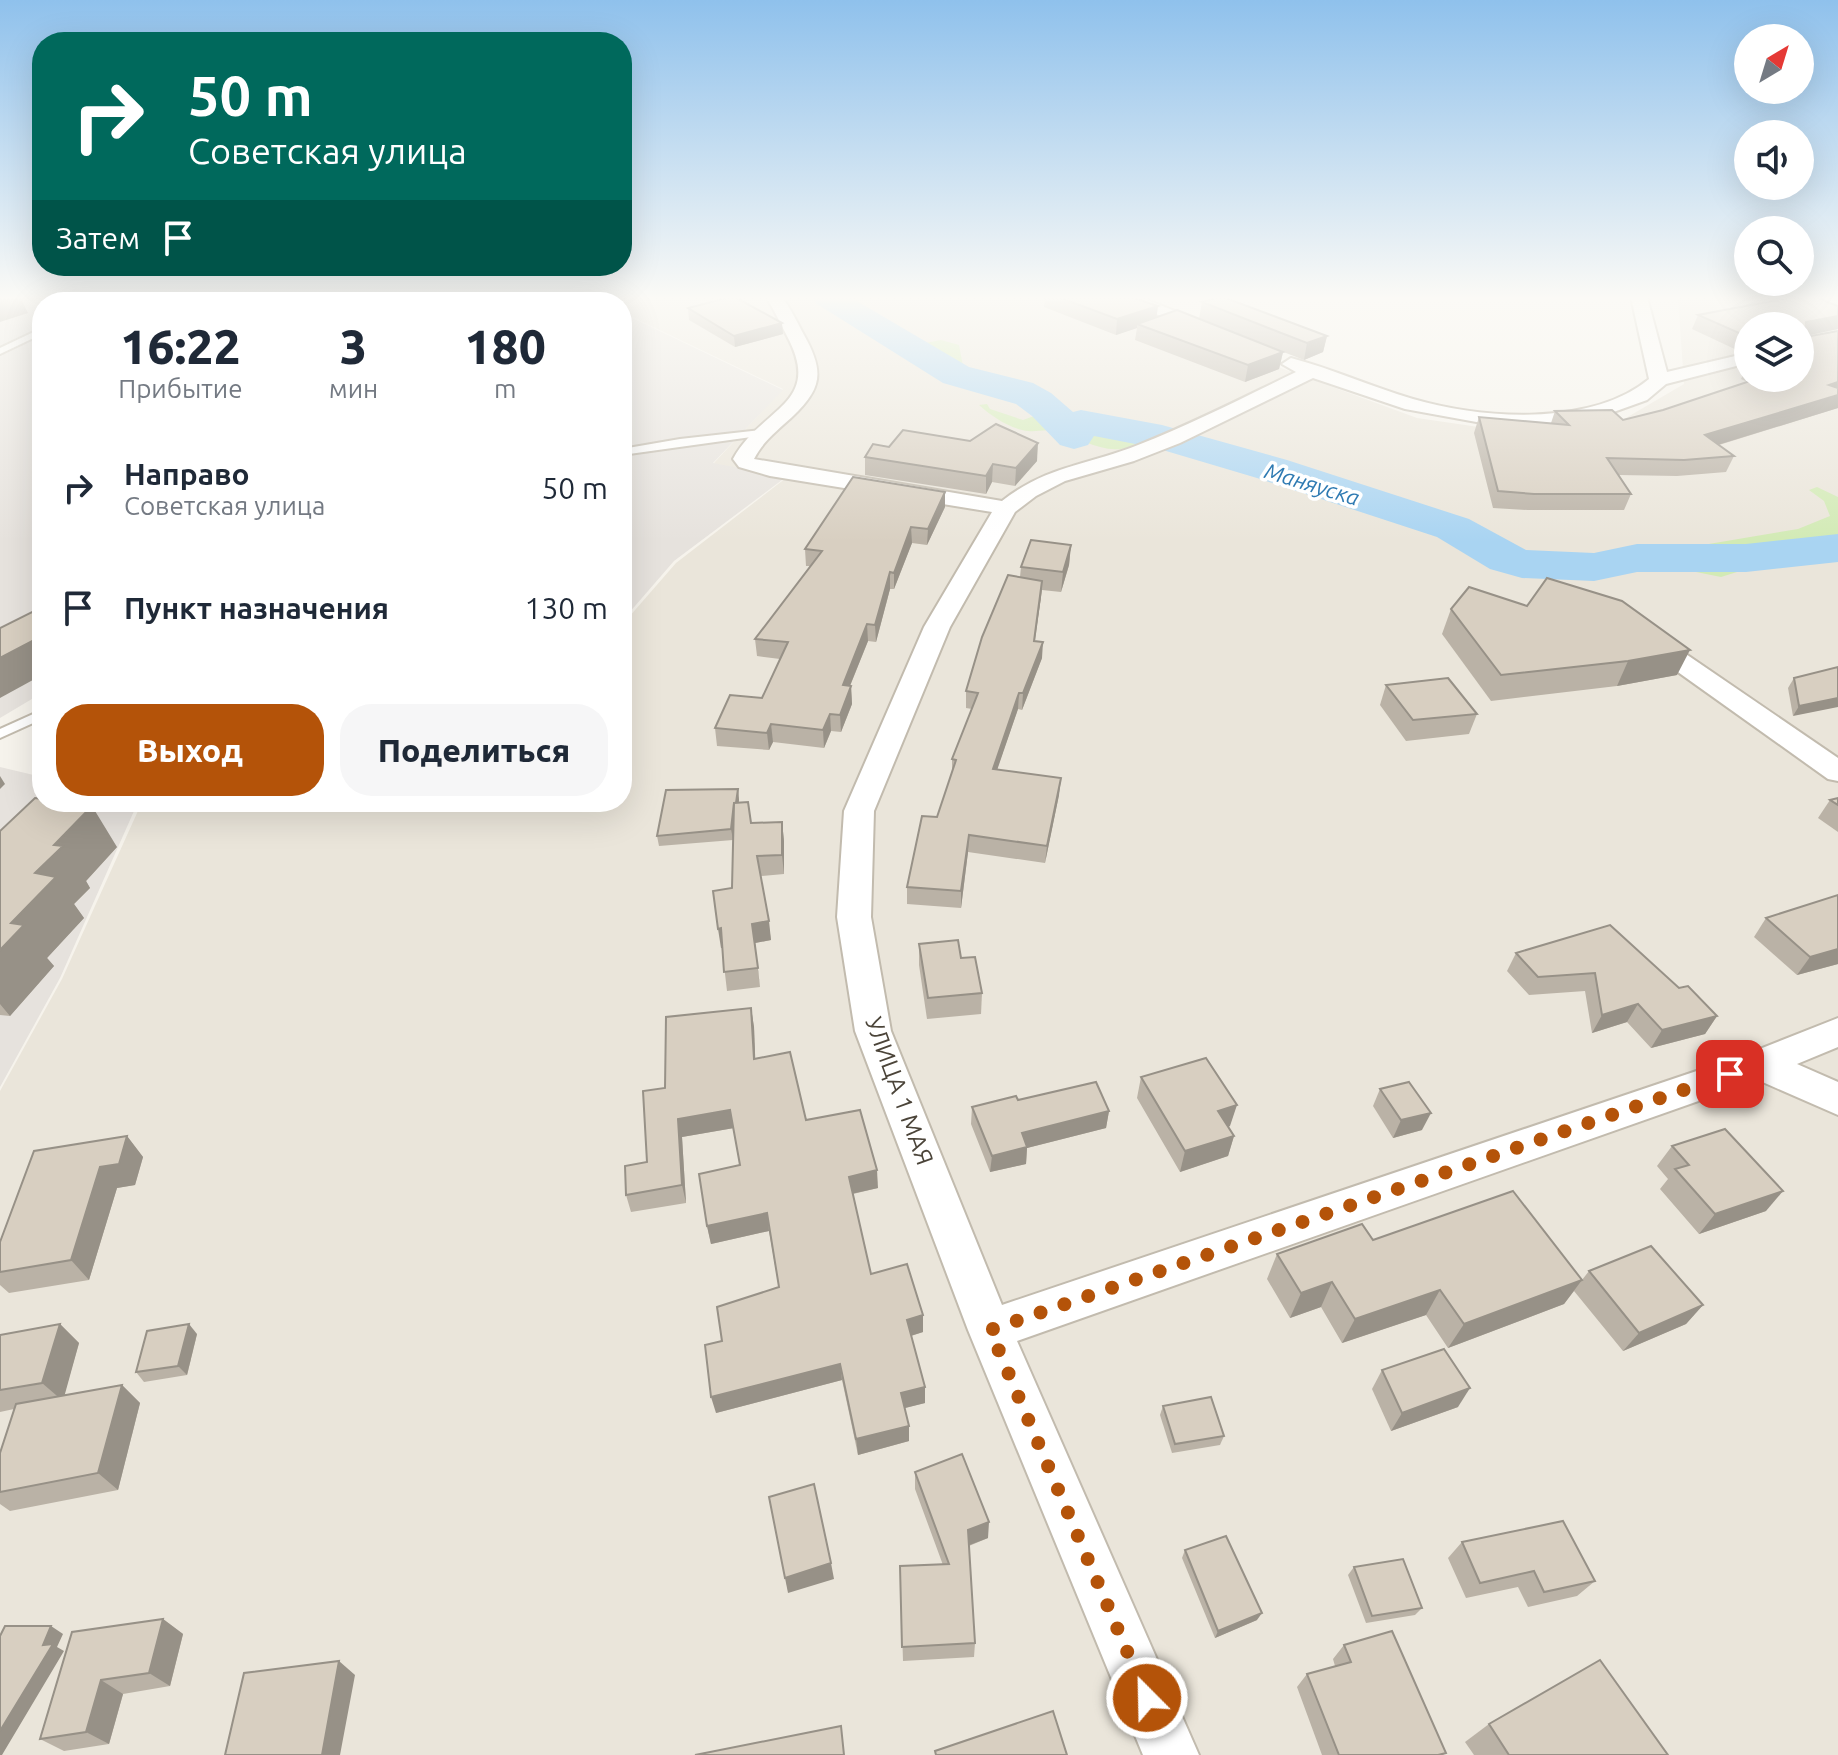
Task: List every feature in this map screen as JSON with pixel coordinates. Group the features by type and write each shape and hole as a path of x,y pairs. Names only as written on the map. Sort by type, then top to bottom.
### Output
{"street":[{"path":"808,379 805,389 787,411 751,442 743,459 752,466 1006,508"},
{"name":"УЛИЦА 1 МАЯ","path":"1171,1755 990,1330 873,1031 854,917 859,811 937,627 1006,508 1028,491 1057,476 1127,457 1173,439 1296,379"},
{"path":"1331,379 1412,405 1504,421 1587,415 1640,396 1663,379"},
{"path":"1649,640 1838,772"},
{"path":"990,1330 1760,1064 1838,1032"},
{"path":"1760,1064 1838,1099"}],"lane":[{"path":"632,450 761,433"},
{"path":"0,734 32,719"}],"shaded area":[{"path":"0,379 32,379 32,699 0,718"},
{"path":"632,379 760,379 783,390 713,463 786,477 674,561 632,609"},
{"path":"762,379 1310,379 1417,418 1520,433 1602,432 1684,384 1684,379 1734,379 1734,392 1814,392 1814,379 1838,379 1838,1755 0,1755 0,1091 62,979 137,812 632,812 632,614 676,563 786,478 713,464 783,389"},
{"path":"0,767 32,775 32,812 134,812 60,978 0,1087"}],"green space":[{"path":"987,404 990,409 1023,420 1034,416 1029,405 1064,429 1079,432 1076,424 1096,425 1141,440 1120,449 1109,449 1053,431 1022,430 1002,422 979,405"},
{"path":"1817,487 1838,497 1838,554 1753,567 1721,577 1671,567 1625,549 1697,546 1798,529 1830,516 1824,501 1809,490"}],"building":[{"path":"1814,379 1838,379 1838,382 1829,385 1838,388 1838,395 1705,435 1734,456 1684,460 1607,458 1631,494 1498,491 1479,417 1569,425 1555,411 1612,410 1623,420 1734,386 1734,392 1814,392"},
{"path":"996,424 1038,443 1016,468 993,464 986,476 865,457 873,444 889,447 903,430 970,441"},
{"path":"853,477 945,492 928,529 911,527 894,573 890,572 875,625 867,624 843,685 851,686 840,715 830,714 823,730 771,724 767,733 715,728 730,695 762,698 788,642 755,639 822,551 805,549"},
{"path":"1031,540 1071,545 1063,572 1021,567"},
{"path":"1008,575 1042,581 1034,641 1043,642 1023,693 1019,693 993,769 1061,778 1047,846 969,835 961,891 907,887 922,816 937,817 956,760 952,759 978,693 966,691 982,637"},
{"path":"1547,578 1622,601 1690,650 1628,661 1501,675 1451,609 1469,587 1527,606"},
{"path":"32,612 32,641 0,658 0,628"},
{"path":"1838,667 1838,698 1799,706 1794,678"},
{"path":"1448,678 1477,714 1413,720 1386,685"},
{"path":"738,789 731,829 657,836 666,790"},
{"path":"32,801 32,812 86,812 54,845 63,846 35,873 56,877 11,923 24,925 0,950 0,831"},
{"path":"748,802 751,823 782,822 782,855 757,856 769,921 752,924 758,968 724,972 721,928 718,929 713,891 732,888 734,803"},
{"path":"1838,895 1838,949 1810,957 1766,918"},
{"path":"1610,925 1679,988 1688,986 1717,1016 1662,1030 1638,1004 1602,1015 1595,973 1538,977 1516,953"},
{"path":"958,940 961,958 975,957 982,993 928,998 919,944"},
{"path":"751,1008 754,1059 790,1052 806,1120 860,1110 877,1170 849,1177 871,1274 907,1264 923,1315 907,1320 925,1387 901,1393 909,1426 856,1439 840,1364 711,1397 705,1345 722,1341 717,1307 779,1287 767,1213 707,1226 699,1174 740,1165 730,1110 678,1119 682,1185 626,1195 625,1166 647,1162 643,1091 665,1088 666,1017"},
{"path":"1206,1058 1237,1105 1218,1111 1234,1136 1185,1151 1141,1077"},
{"path":"1096,1082 1109,1111 1022,1133 1027,1147 992,1156 972,1107"},
{"path":"1409,1082 1431,1113 1401,1120 1380,1089"},
{"path":"1725,1129 1783,1191 1715,1214 1675,1169 1689,1165 1672,1146"},
{"path":"127,1136 119,1164 100,1167 71,1260 0,1272 0,1242 34,1151"},
{"path":"1513,1191 1582,1280 1464,1324 1440,1290 1355,1319 1332,1282 1301,1293 1277,1254 1362,1224 1373,1240"},
{"path":"1651,1246 1703,1305 1639,1333 1589,1271"},
{"path":"60,1324 42,1383 0,1390 0,1335"},
{"path":"189,1324 178,1366 136,1372 147,1331"},
{"path":"1444,1349 1470,1388 1402,1413 1382,1370"},
{"path":"122,1385 98,1473 0,1492 0,1453 16,1404"},
{"path":"1211,1397 1224,1436 1175,1444 1163,1406"},
{"path":"962,1454 989,1522 968,1530 975,1643 902,1647 900,1566 949,1564 915,1472"},
{"path":"814,1484 831,1563 785,1578 769,1497"},
{"path":"1563,1521 1595,1581 1544,1592 1534,1571 1480,1583 1462,1542"},
{"path":"1226,1536 1262,1613 1218,1631 1185,1550"},
{"path":"1403,1559 1422,1608 1372,1616 1354,1567"},
{"path":"163,1619 149,1673 101,1680 86,1732 40,1739 72,1632"},
{"path":"5,1626 51,1626 43,1645 53,1644 0,1731 0,1636"},
{"path":"1392,1631 1446,1753 1339,1755 1307,1674 1351,1662 1344,1645"},
{"path":"1600,1660 1668,1755 1509,1755 1489,1724"},
{"path":"339,1661 322,1755 225,1755 244,1673"},
{"path":"1053,1711 1067,1755 936,1755 935,1751"},
{"path":"841,1726 844,1755 695,1755"}],"waterway":[{"name":"Маняуска","path":"967,379 1020,391 1046,408 1074,437 1081,422 1162,437 1453,528 1506,559 1522,564 1594,567 1637,558 1746,558 1838,548"}],"route":[{"path":"1147,1698 990,1330 1730,1074"}]}
